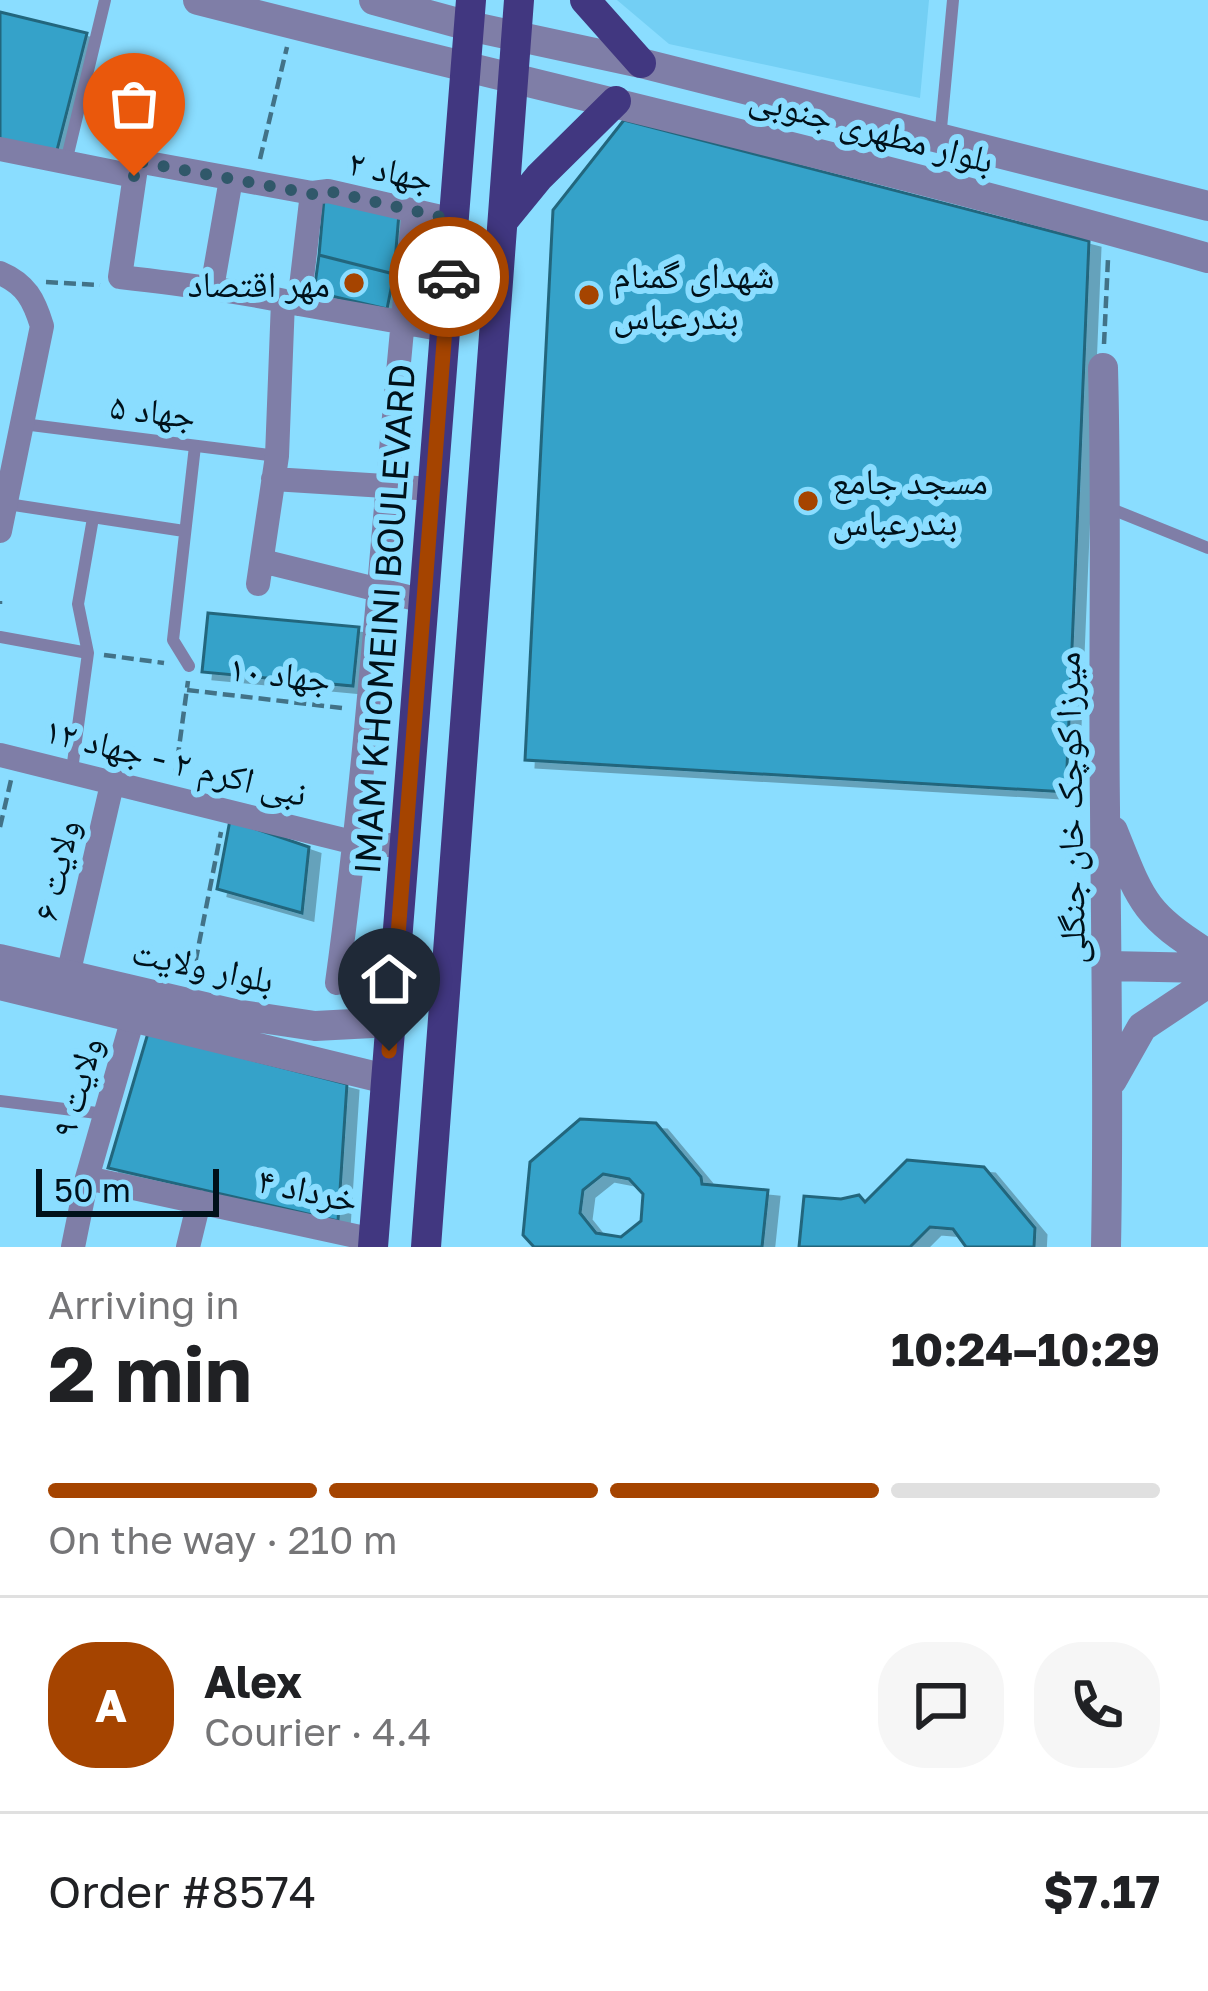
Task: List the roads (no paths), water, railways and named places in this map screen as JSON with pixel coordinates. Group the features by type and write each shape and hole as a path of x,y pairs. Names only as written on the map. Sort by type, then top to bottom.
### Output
{"main road":[{"path":"426,1247 520,0"},
{"path":"585,0 640,63"},
{"name":"IMAM KHOMEINI BOULEVARD","path":"374,1244 470,13"},
{"path":"502,221 616,100"}],"street":[{"path":"198,0 466,69"},
{"path":"374,0 470,13"},
{"name":"بلوار مطهری جنوبی","path":"470,13 516,36 1208,206"},
{"name":"بلوار مطهری جنوبی","path":"466,69 616,100 1208,258"},
{"name":"جهاد ۲","path":"0,148 65,163 243,181 312,194 328,191 454,220"},
{"path":"1015,206 1024,161"},
{"path":"135,168 120,277 212,288 446,330"},
{"path":"212,288 243,181"},
{"path":"312,194 291,302 260,572 424,602"},
{"path":"338,983 356,843 414,211"},
{"path":"0,531 42,326 34,298 8,276"},
{"name":"میرزا کوچک خان جنگلی","path":"1103,368 1109,965 1106,1247"},
{"path":"275,467 385,488 433,489"},
{"name":"نبی اکرم ۲ - جهاد ۱۲","path":"8,757 173,794 356,843 406,846"},
{"name":"ولایت ۶","path":"68,975 113,780"},
{"path":"1105,809 1142,903 1180,938 1208,954"},
{"name":"بلوار ولایت","path":"0,959 275,1020 332,1025 392,1022"},
{"path":"1109,965 1208,968"},
{"path":"1109,1085 1142,1028 1208,983"},
{"name":"بلوار ولایت","path":"0,985 386,1079"},
{"name":"ولایت ۹","path":"74,1247 87,1178 134,1018"},
{"path":"311,1061 342,1051 344,1036 332,1025"},
{"name":"خرداد ۴","path":"87,1178 374,1244"},
{"path":"188,1247 199,1202"}],"lane":[{"path":"65,163 105,0"},
{"path":"940,140 953,0"},
{"name":"جهاد ۵","path":"23,424 195,446 275,467"},
{"path":"189,666 173,640 195,446"},
{"path":"3,503 184,531"},
{"path":"1107,507 1208,548"},
{"path":"72,770 88,653 78,604 93,518"},
{"path":"0,637 88,653"},
{"path":"0,1101 106,1114"}],"place":[{"name":"مهر اقتصاد","path":"354,283"},
{"name":"شهدای گمنام بندرعباس","path":"589,295"},
{"name":"مسجد جامع بندرعباس","path":"808,501"}]}
